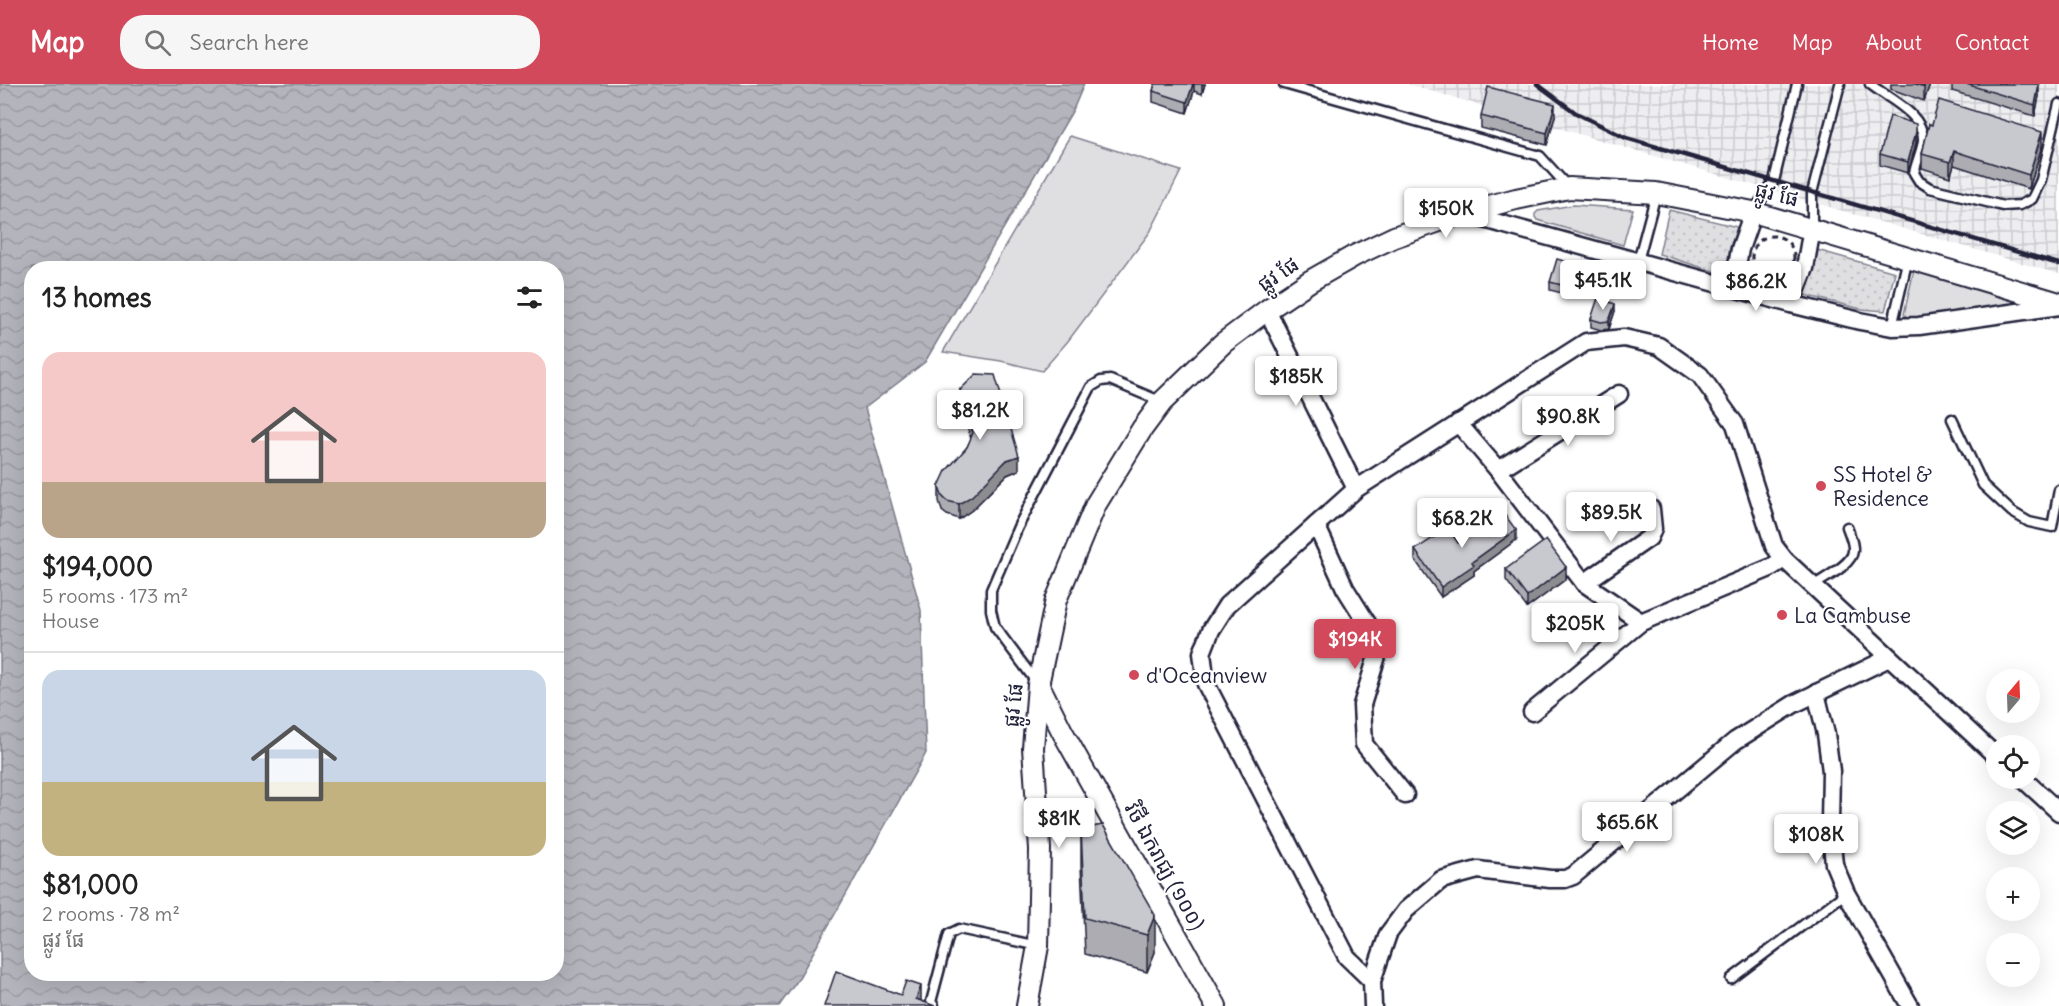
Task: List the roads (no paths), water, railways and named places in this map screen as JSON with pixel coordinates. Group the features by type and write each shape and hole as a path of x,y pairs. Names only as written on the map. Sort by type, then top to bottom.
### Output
{"street":[{"name":"ផ្លូវ ផែ","path":"1027,1006 1038,946 1040,849 1033,748 1038,685 1056,600 1096,504 1119,463 1162,402 1223,343 1311,280 1394,237 1462,213 1516,198 1569,188 1656,193 1753,212 2059,304"},
{"path":"1733,288 1740,249 1753,212"},
{"path":"1462,213 1791,304 1892,327 1919,326 2059,304"},
{"path":"1791,304 1805,268 1812,228"},
{"path":"1267,310 1356,489"},
{"path":"1372,981 1347,957 1206,684 1202,653 1210,630 1227,605 1356,489 1586,342 1624,338 1659,346 1700,375 1735,424 1774,546 1812,586 1986,747"},
{"path":"1498,470 1619,394"},
{"path":"1458,423 1498,470 1584,583 1641,622"},
{"path":"1584,583 1649,538 1653,529 1651,509"},
{"path":"1316,525 1345,588 1377,639 1377,656 1362,705 1364,744 1405,795"},
{"path":"1532,712 1641,622 1770,568 1784,559"},
{"path":"1372,1006 1372,981 1388,934 1406,910 1440,880 1478,870 1550,879 1564,879 1573,876 1735,741 1794,704 1889,658"},
{"name":"វិថី ឯករាជ្យ (១០០)","path":"1038,685 1216,1006"},
{"path":"1816,693 1826,734 1831,771 1830,822 1834,864 1846,893 1910,1006"},
{"path":"1033,748 1041,740 1050,737 1069,743"},
{"path":"2034,789 2059,813"}],"lane":[{"path":"1284,84 1540,156 1569,188"},
{"path":"1753,212 1774,181 1797,84"},
{"path":"1812,228 1812,193 1840,84"},
{"path":"1870,84 1910,114 1918,123 1923,140 1914,173 1919,181 1930,188 2003,206 2020,205 2032,199 2041,180 2059,104"},
{"path":"1638,261 1656,193"},
{"path":"1892,327 1908,257"},
{"path":"1038,685 995,627 991,610 992,590 1018,527 1091,387 1101,381 1110,380 1162,402"},
{"path":"1952,419 1983,485 2012,512 2029,522 2056,528 2059,490"},
{"path":"1812,586 1850,561 1853,547 1847,527"},
{"path":"1731,979 1846,893"},
{"path":"934,1006 931,1002 949,934 960,929 1038,946"}],"water":[{"path":"0,84 1084,84 1073,110 925,362 865,408 921,610 926,753 797,981 779,1006 0,1006"}],"railway":[{"path":"1537,84 1576,113 1626,138 2059,264"}],"place":[{"name":"SS Hotel & Residence","path":"1821,486"},
{"name":"La Cambuse","path":"1782,615"},
{"name":"d'Oceanview","path":"1134,675"}]}
